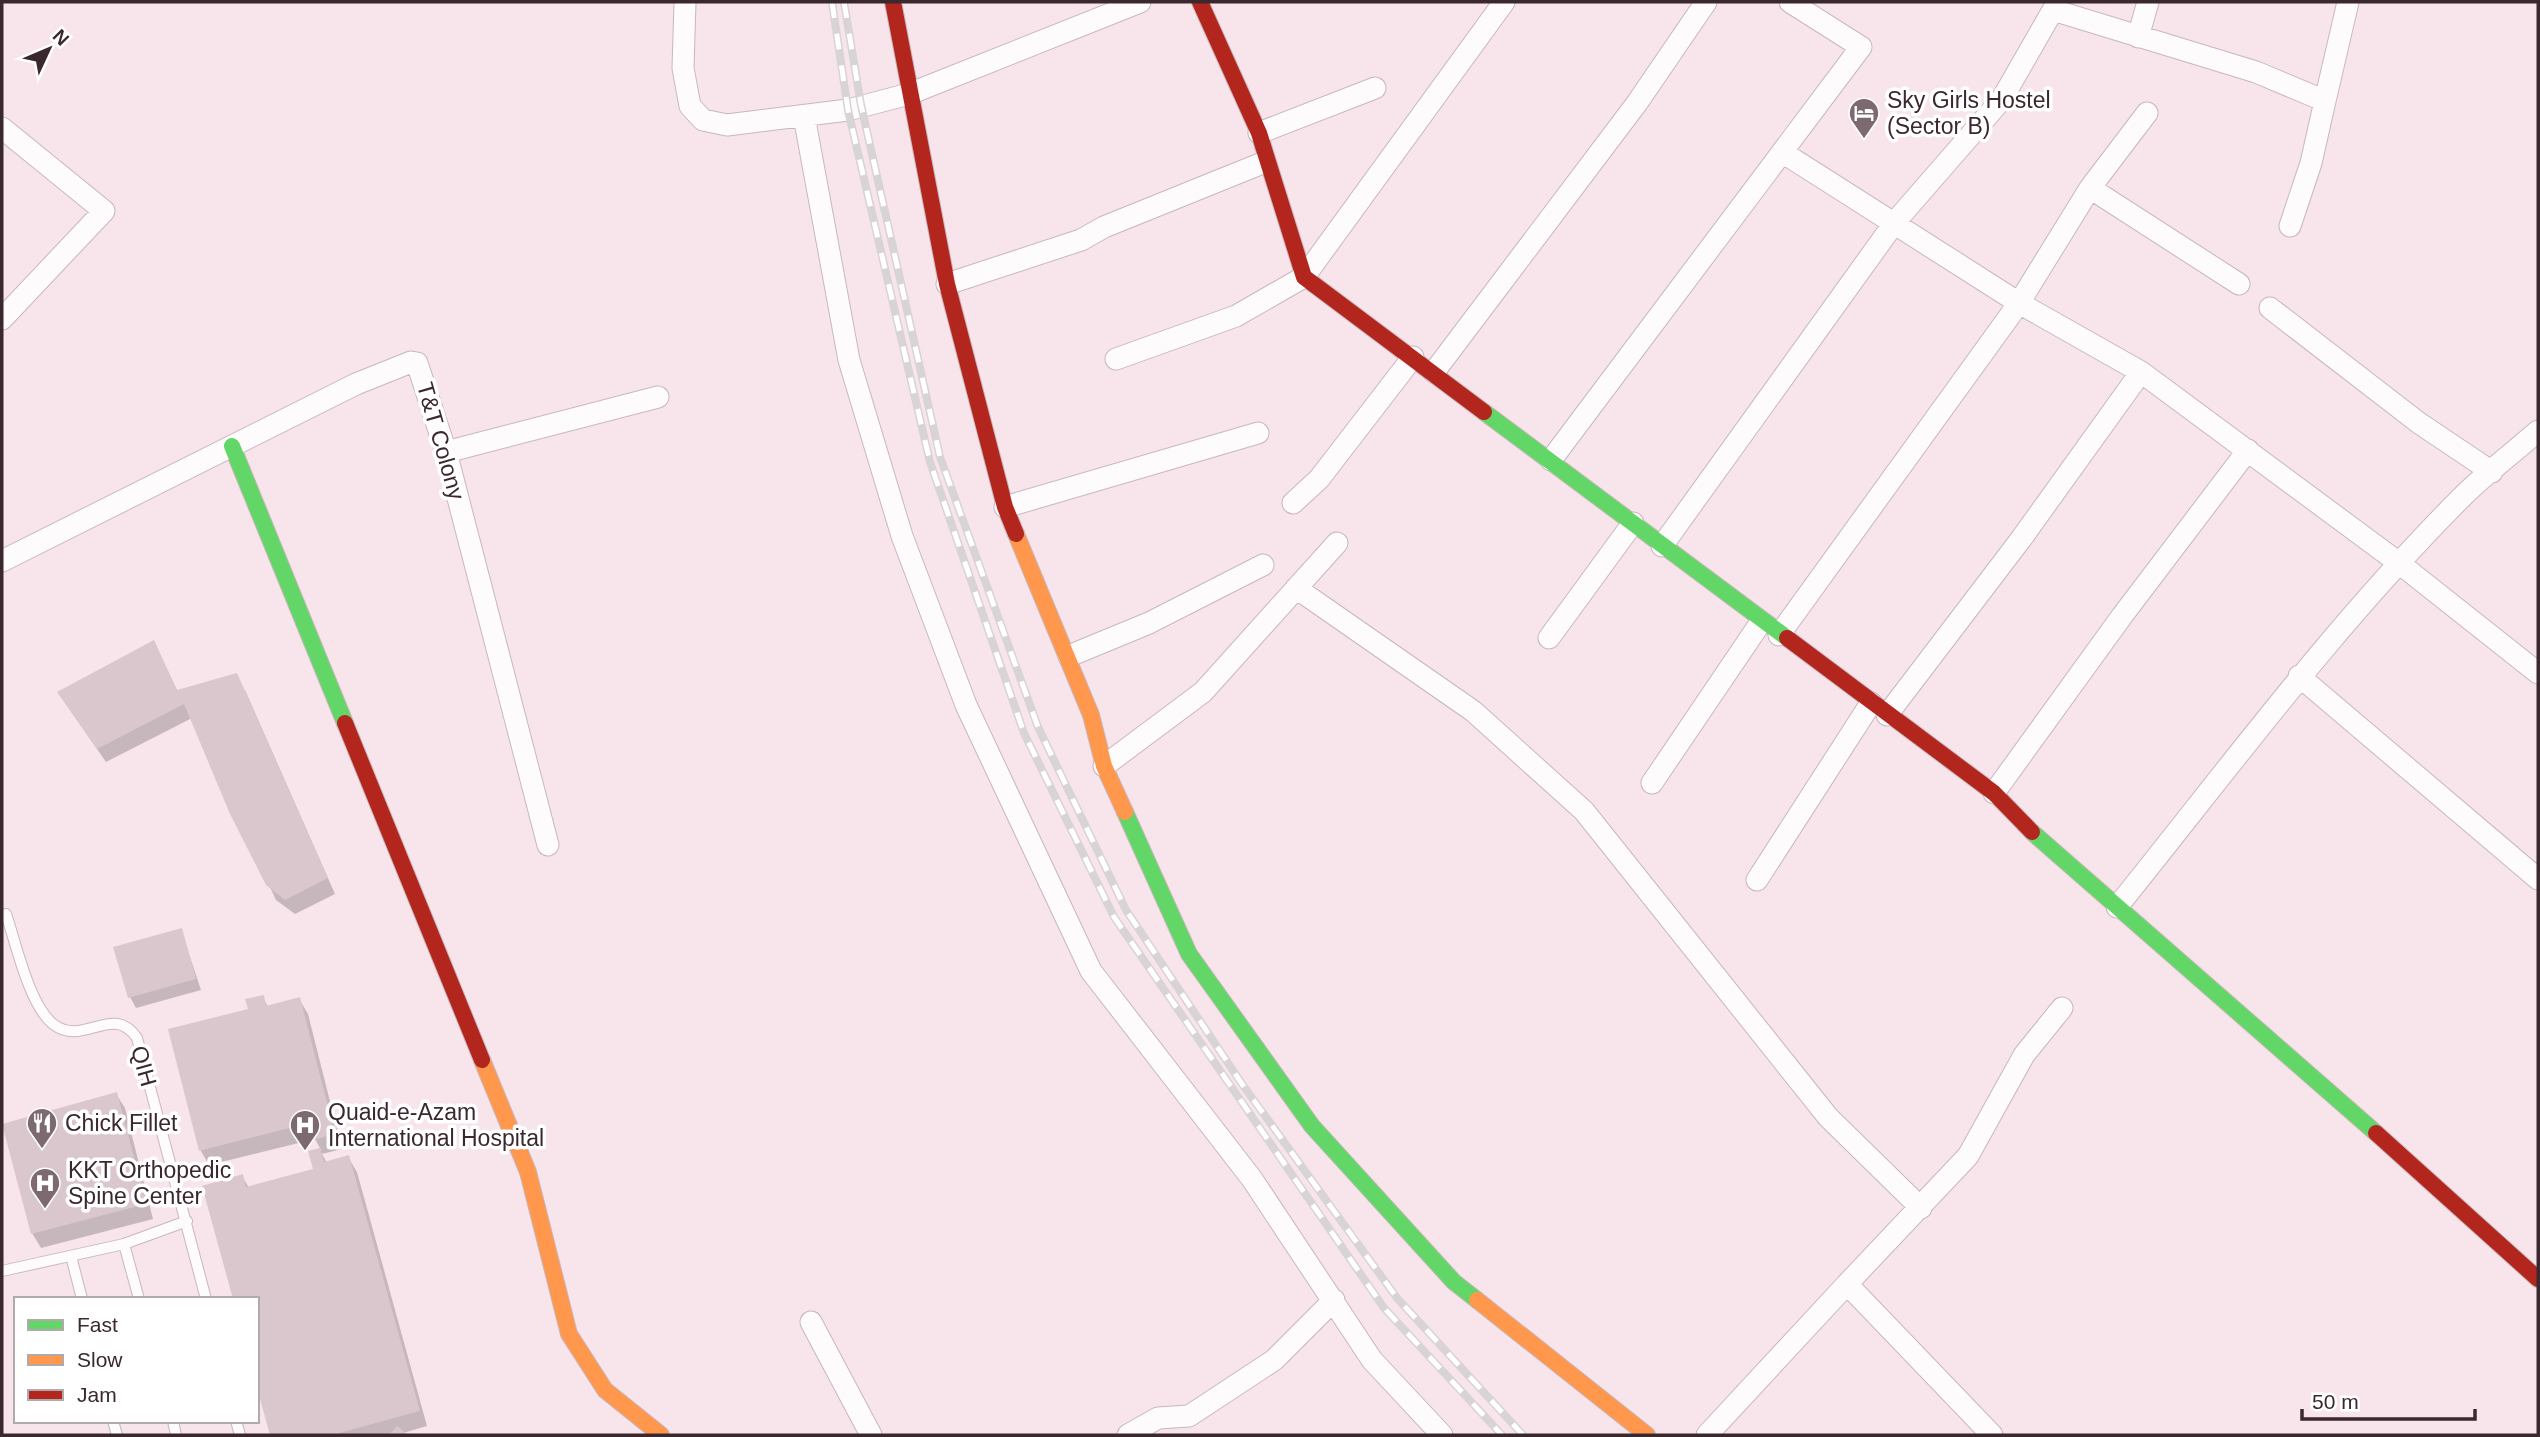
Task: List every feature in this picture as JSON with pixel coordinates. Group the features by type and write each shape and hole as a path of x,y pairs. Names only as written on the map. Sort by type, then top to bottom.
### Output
{"street":[{"path":"685,2 683,68 690,106 703,120 727,125 848,110 909,94 1140,2"},
{"path":"893,2 947,284 1005,506 1069,656 1091,715 1104,766 1189,954 1312,1126 1454,1282 1647,1435"},
{"path":"1200,2 1259,133 1265,162 1304,277 1551,460 1761,622 1994,793 2037,838 2257,1026 2538,1279"},
{"path":"1116,359 1236,316 1304,277 1504,2"},
{"path":"1434,372 1637,103 1706,2"},
{"path":"1551,460 1861,47 1790,2"},
{"path":"2138,37 2148,2"},
{"path":"2290,226 2311,163 2348,2"},
{"path":"1662,546 1895,222 2003,99 2053,10 2256,72 2325,101"},
{"path":"1259,133 1376,88"},
{"path":"1779,635 2019,303 2090,188 2147,113"},
{"path":"804,116 849,360 902,536 965,705 1091,971 1252,1179 1372,1360 1442,1435"},
{"path":"2,128 104,211 2,319"},
{"path":"1782,152 2019,303 2141,372 2536,666"},
{"path":"947,284 1081,240 1104,227 1265,162"},
{"path":"2090,188 2239,284"},
{"path":"2270,308 2419,422 2491,472"},
{"path":"1293,503 1319,479 1413,357"},
{"name":"T&T Colony","path":"2,561 356,384 411,362 417,363 446,452 548,845"},
{"path":"1757,880 1879,709 2021,539 2141,372"},
{"path":"446,452 658,397"},
{"path":"2116,907 2299,676 2399,563 2463,495 2538,431"},
{"path":"1005,506 1258,433"},
{"path":"232,446 528,1171 569,1334 605,1390 661,1435"},
{"path":"1994,793 2122,616 2248,450"},
{"path":"1549,638 1633,523"},
{"path":"1104,766 1203,692 1337,543"},
{"path":"1069,656 1149,623 1263,565"},
{"path":"1296,588 1473,711 1584,811 1828,1117 1921,1208"},
{"path":"1652,783 1761,622"},
{"path":"2299,676 2538,879"},
{"path":"1707,1435 1968,1156 2024,1055 2062,1007"},
{"path":"1847,1284 1992,1435"},
{"path":"1128,1435 1158,1418 1189,1416 1274,1360 1334,1300"},
{"path":"811,1322 871,1435"}],"lane":[{"name":"QIH","path":"6,914 37,1003 53,1024 68,1031 83,1031 109,1023 121,1023 130,1028 137,1038 206,1297"},
{"path":"2,1271 124,1244 187,1221"},
{"path":"124,1244 138,1297"},
{"path":"71,1256 81,1297"}],"building":[{"path":"154,640 177,690 237,673 328,878 285,900 266,885 230,814 184,704 97,749 57,692"},
{"path":"182,928 196,979 128,998 113,947"},
{"path":"264,995 266,1006 300,997 335,1134 313,1140 309,1123 199,1151 168,1029 248,1009 245,999"},
{"path":"117,1092 146,1204 31,1234 2,1124"},
{"path":"320,1148 324,1162 349,1155 420,1411 332,1435 270,1435 259,1395 259,1297 232,1297 202,1186 243,1174 246,1187 313,1169 308,1151"},
{"path":"397,1426 408,1435 389,1435"}],"railway":[{"path":"832,2 848,110 930,462 1024,733 1114,917 1384,1308 1502,1435"},
{"path":"844,2 861,105 940,457 1038,727 1126,910 1242,1084 1397,1298 1523,1435"}],"traffic: fast":[{"path":"1484,412 1787,638"},
{"path":"232,446 345,723"},
{"path":"1125,812 1189,954 1312,1126 1454,1282 1477,1300"},
{"path":"2032,832 2376,1133"}],"traffic: slow":[{"path":"1016,534 1091,715 1104,766 1125,812"},
{"path":"482,1060 528,1172 569,1334 605,1390 661,1435"},
{"path":"1477,1300 1647,1435"}],"traffic: jam":[{"path":"893,2 947,284 1005,507 1016,534"},
{"path":"1200,2 1259,133 1304,277 1484,412"},
{"path":"1787,638 1994,793 2032,832"},
{"path":"345,723 482,1060"},
{"path":"2376,1133 2538,1279"}],"place":[{"name":"Sky Girls Hostel (Sector B)","path":"1864,140"},
{"name":"Chick Fillet","path":"42,1150"},
{"name":"Quaid-e-Azam International Hospital","path":"305,1152"},
{"name":"KKT Orthopedic Spine Center","path":"45,1210"}]}
